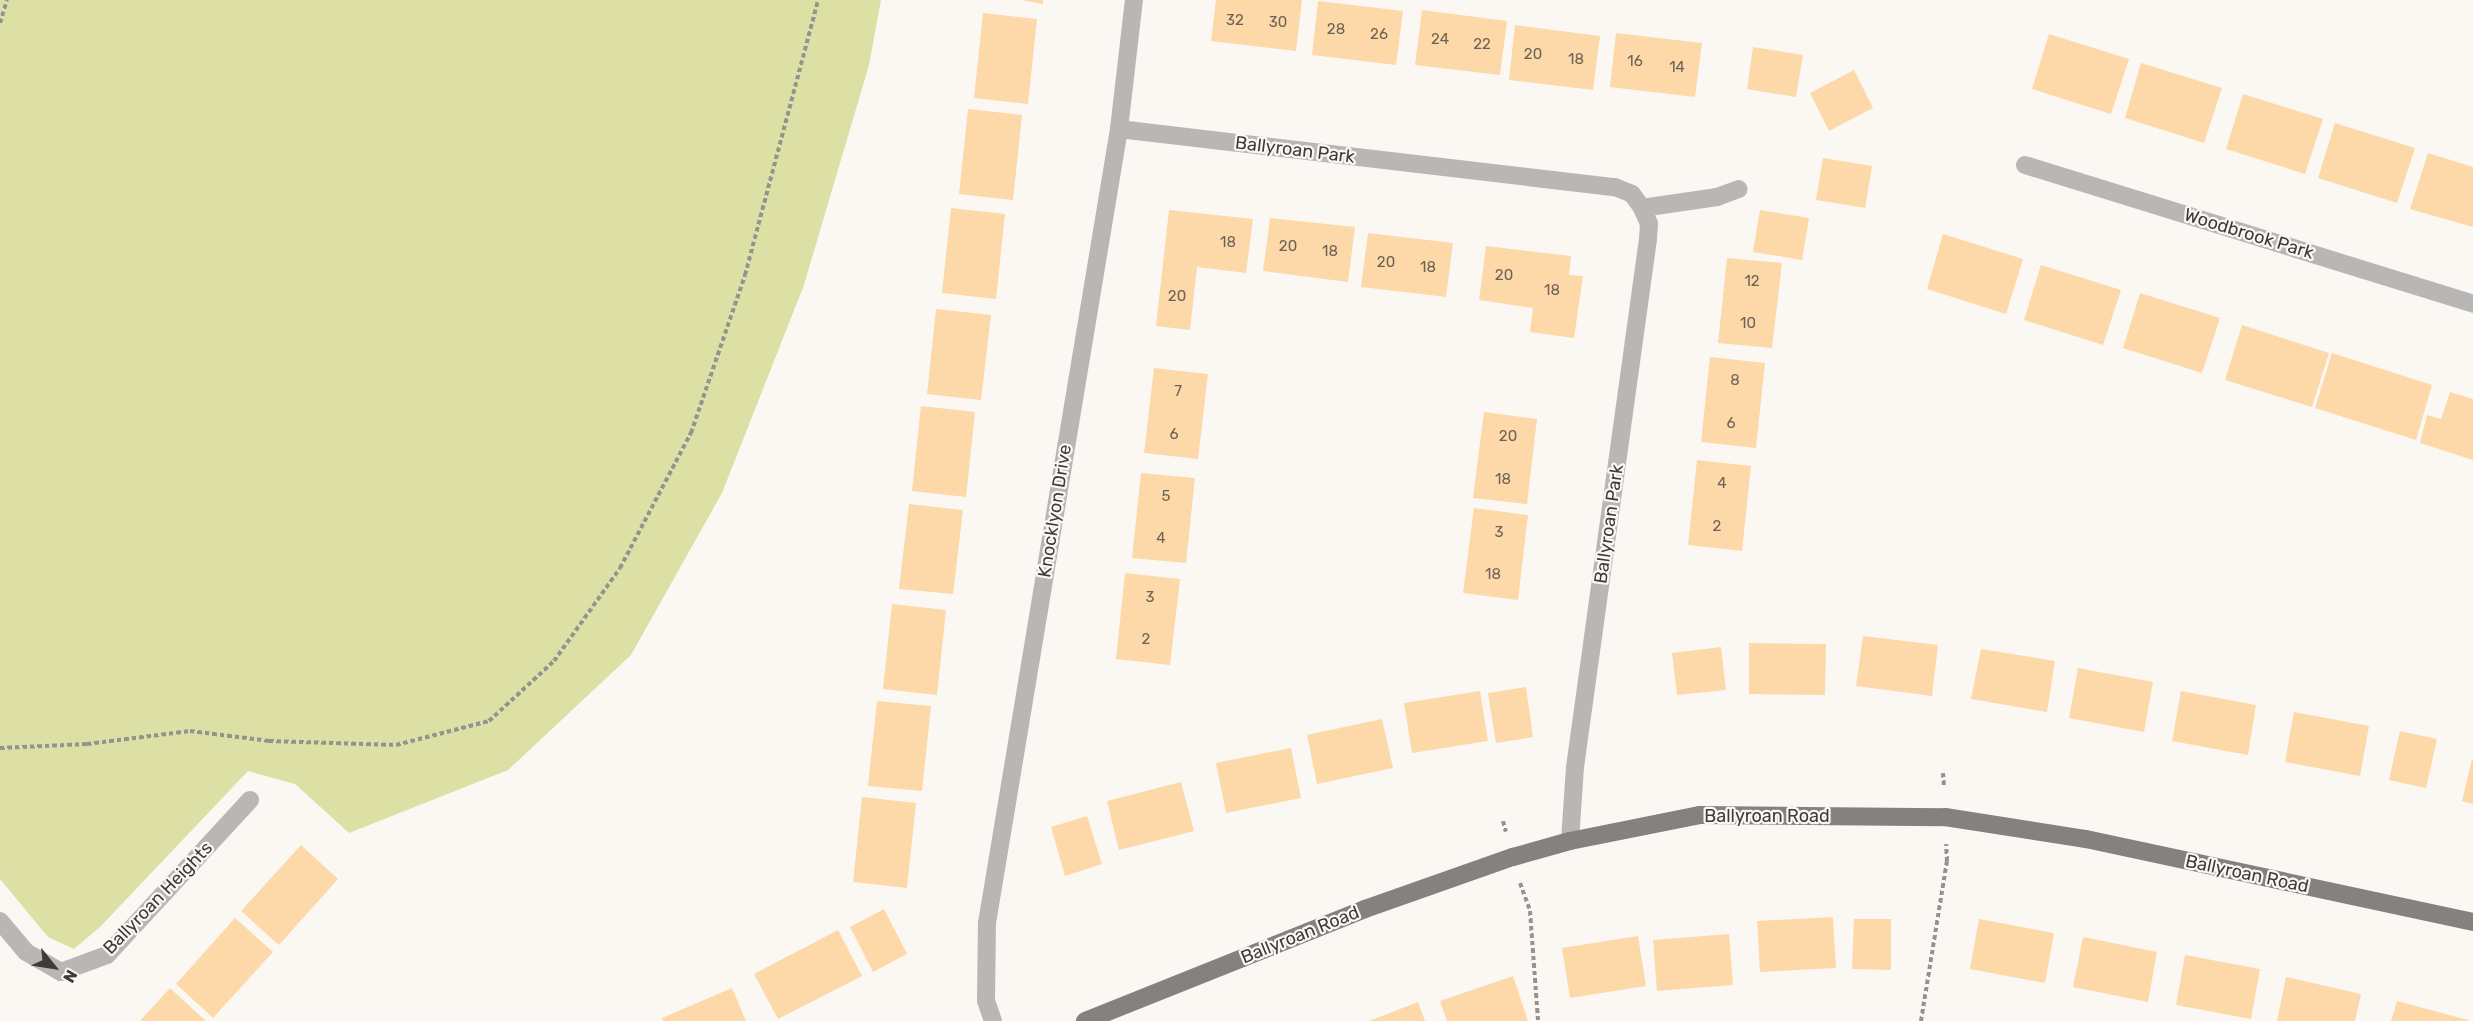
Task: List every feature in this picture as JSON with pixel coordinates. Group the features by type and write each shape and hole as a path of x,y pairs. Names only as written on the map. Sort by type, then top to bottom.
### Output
{"main road":[{"name":"Ballyroan Road","path":"1085,1021 1365,909 1513,857 1570,841 1700,815 1945,817 2086,839 2473,922"}],"street":[{"name":"Knocklyon Drive","path":"993,1021 986,1001 987,923 1119,129 1134,0"},
{"name":"Ballyroan Park","path":"1119,129 1615,187 1632,194 1642,208 1649,224 1648,239 1575,767 1570,841"},
{"name":"Woodbrook Park","path":"2025,165 2473,304"},
{"path":"1642,208 1717,197 1739,189"},
{"name":"Ballyroan Heights","path":"0,921 26,952 61,972 107,956 250,800"}],"path":[{"path":"0,23 7,0"},
{"path":"0,748 87,744 190,731 269,741 396,745 489,721 554,661 620,568 692,433 745,275 818,0"},
{"path":"1921,1021 1947,861"},
{"path":"1523,893 1530,911 1538,1021"}],"green space":[{"path":"0,0 881,0 869,65 804,285 722,493 631,655 508,770 349,833 295,784 248,771 100,927 74,949 48,937 0,879"}],"building":[{"path":"1022,0 1043,0 1043,4"},
{"path":"1216,0 1302,0 1296,51 1211,41"},
{"path":"1318,1 1403,11 1396,65 1312,55"},
{"path":"1422,10 1507,21 1500,75 1415,65"},
{"path":"983,13 1037,19 1028,104 974,98"},
{"path":"1515,25 1600,36 1593,90 1509,80"},
{"path":"1616,33 1702,43 1695,97 1610,87"},
{"path":"2049,34 2129,59 2111,114 2032,89"},
{"path":"1753,47 1803,55 1796,97 1747,89"},
{"path":"2141,63 2222,88 2204,143 2125,118"},
{"path":"1854,70 1873,108 1829,131 1810,93"},
{"path":"2243,94 2323,119 2305,174 2226,149"},
{"path":"968,109 1022,115 1013,200 959,194"},
{"path":"2335,123 2415,148 2397,203 2318,178"},
{"path":"2428,153 2473,167 2473,227 2410,209"},
{"path":"1823,158 1872,166 1865,208 1816,200"},
{"path":"951,208 1005,214 996,299 942,293"},
{"path":"1169,210 1253,219 1246,273 1197,267 1190,330 1156,326"},
{"path":"1760,210 1809,218 1802,260 1753,252"},
{"path":"1270,218 1355,227 1348,282 1263,271"},
{"path":"1368,233 1453,243 1446,297 1361,287"},
{"path":"1943,234 2023,259 2006,314 1927,289"},
{"path":"1486,246 1571,256 1569,275 1583,276 1574,338 1530,332 1533,308 1479,300"},
{"path":"1727,258 1782,263 1772,348 1718,343"},
{"path":"2041,265 2121,290 2103,345 2024,320"},
{"path":"2140,293 2220,318 2202,373 2123,348"},
{"path":"936,309 991,315 981,400 927,394"},
{"path":"2242,325 2329,353 2312,407 2225,380"},
{"path":"2332,353 2432,385 2416,440 2315,408"},
{"path":"1710,357 1765,363 1756,448 1701,442"},
{"path":"1154,368 1208,374 1198,459 1144,453"},
{"path":"2450,392 2473,399 2473,460 2420,443 2427,415 2441,419"},
{"path":"921,406 975,412 966,497 912,491"},
{"path":"1484,412 1537,419 1527,504 1473,498"},
{"path":"1697,460 1751,466 1742,551 1688,545"},
{"path":"1141,473 1195,478 1186,563 1132,558"},
{"path":"909,504 963,510 953,594 899,589"},
{"path":"1474,508 1528,515 1518,600 1463,593"},
{"path":"1125,573 1180,579 1170,665 1116,659"},
{"path":"892,604 946,610 937,695 883,689"},
{"path":"1863,636 1938,645 1932,696 1856,686"},
{"path":"1749,643 1826,644 1825,695 1749,694"},
{"path":"1721,647 1726,690 1677,695 1672,653"},
{"path":"1981,649 2055,661 2047,712 1971,699"},
{"path":"2078,668 2153,682 2144,732 2069,718"},
{"path":"1526,687 1533,737 1496,743 1488,693"},
{"path":"1480,691 1488,741 1412,753 1404,703"},
{"path":"2181,691 2256,705 2248,755 2172,741"},
{"path":"877,701 931,706 922,791 868,786"},
{"path":"2294,712 2369,726 2360,776 2285,762"},
{"path":"1382,719 1393,768 1317,784 1307,735"},
{"path":"2400,731 2437,739 2426,788 2389,780"},
{"path":"1291,748 1301,798 1226,813 1216,763"},
{"path":"2473,760 2473,804 2462,801"},
{"path":"1181,782 1194,831 1119,850 1107,801"},
{"path":"862,797 916,803 907,888 853,882"},
{"path":"1087,816 1102,864 1065,876 1051,827"},
{"path":"301,845 338,879 279,945 241,911"},
{"path":"884,909 907,954 873,972 850,927"},
{"path":"1833,917 1836,968 1760,972 1757,921"},
{"path":"235,918 273,952 213,1018 176,984"},
{"path":"1854,919 1891,919 1891,970 1852,969"},
{"path":"1979,919 2054,933 2045,983 1970,969"},
{"path":"838,930 862,976 778,1019 754,974"},
{"path":"1729,934 1733,985 1657,991 1653,940"},
{"path":"1638,936 1646,986 1570,998 1562,948"},
{"path":"2083,937 2157,952 2148,1002 2073,987"},
{"path":"2185,955 2260,969 2251,1019 2176,1005"},
{"path":"1513,976 1528,1021 1447,1021 1440,1001"},
{"path":"2286,977 2361,994 2355,1021 2277,1021"},
{"path":"170,988 206,1021 140,1021"},
{"path":"732,988 746,1021 663,1021 662,1018"},
{"path":"2397,1001 2468,1020 2468,1021 2391,1021"},
{"path":"1418,1002 1425,1021 1369,1021"}]}
